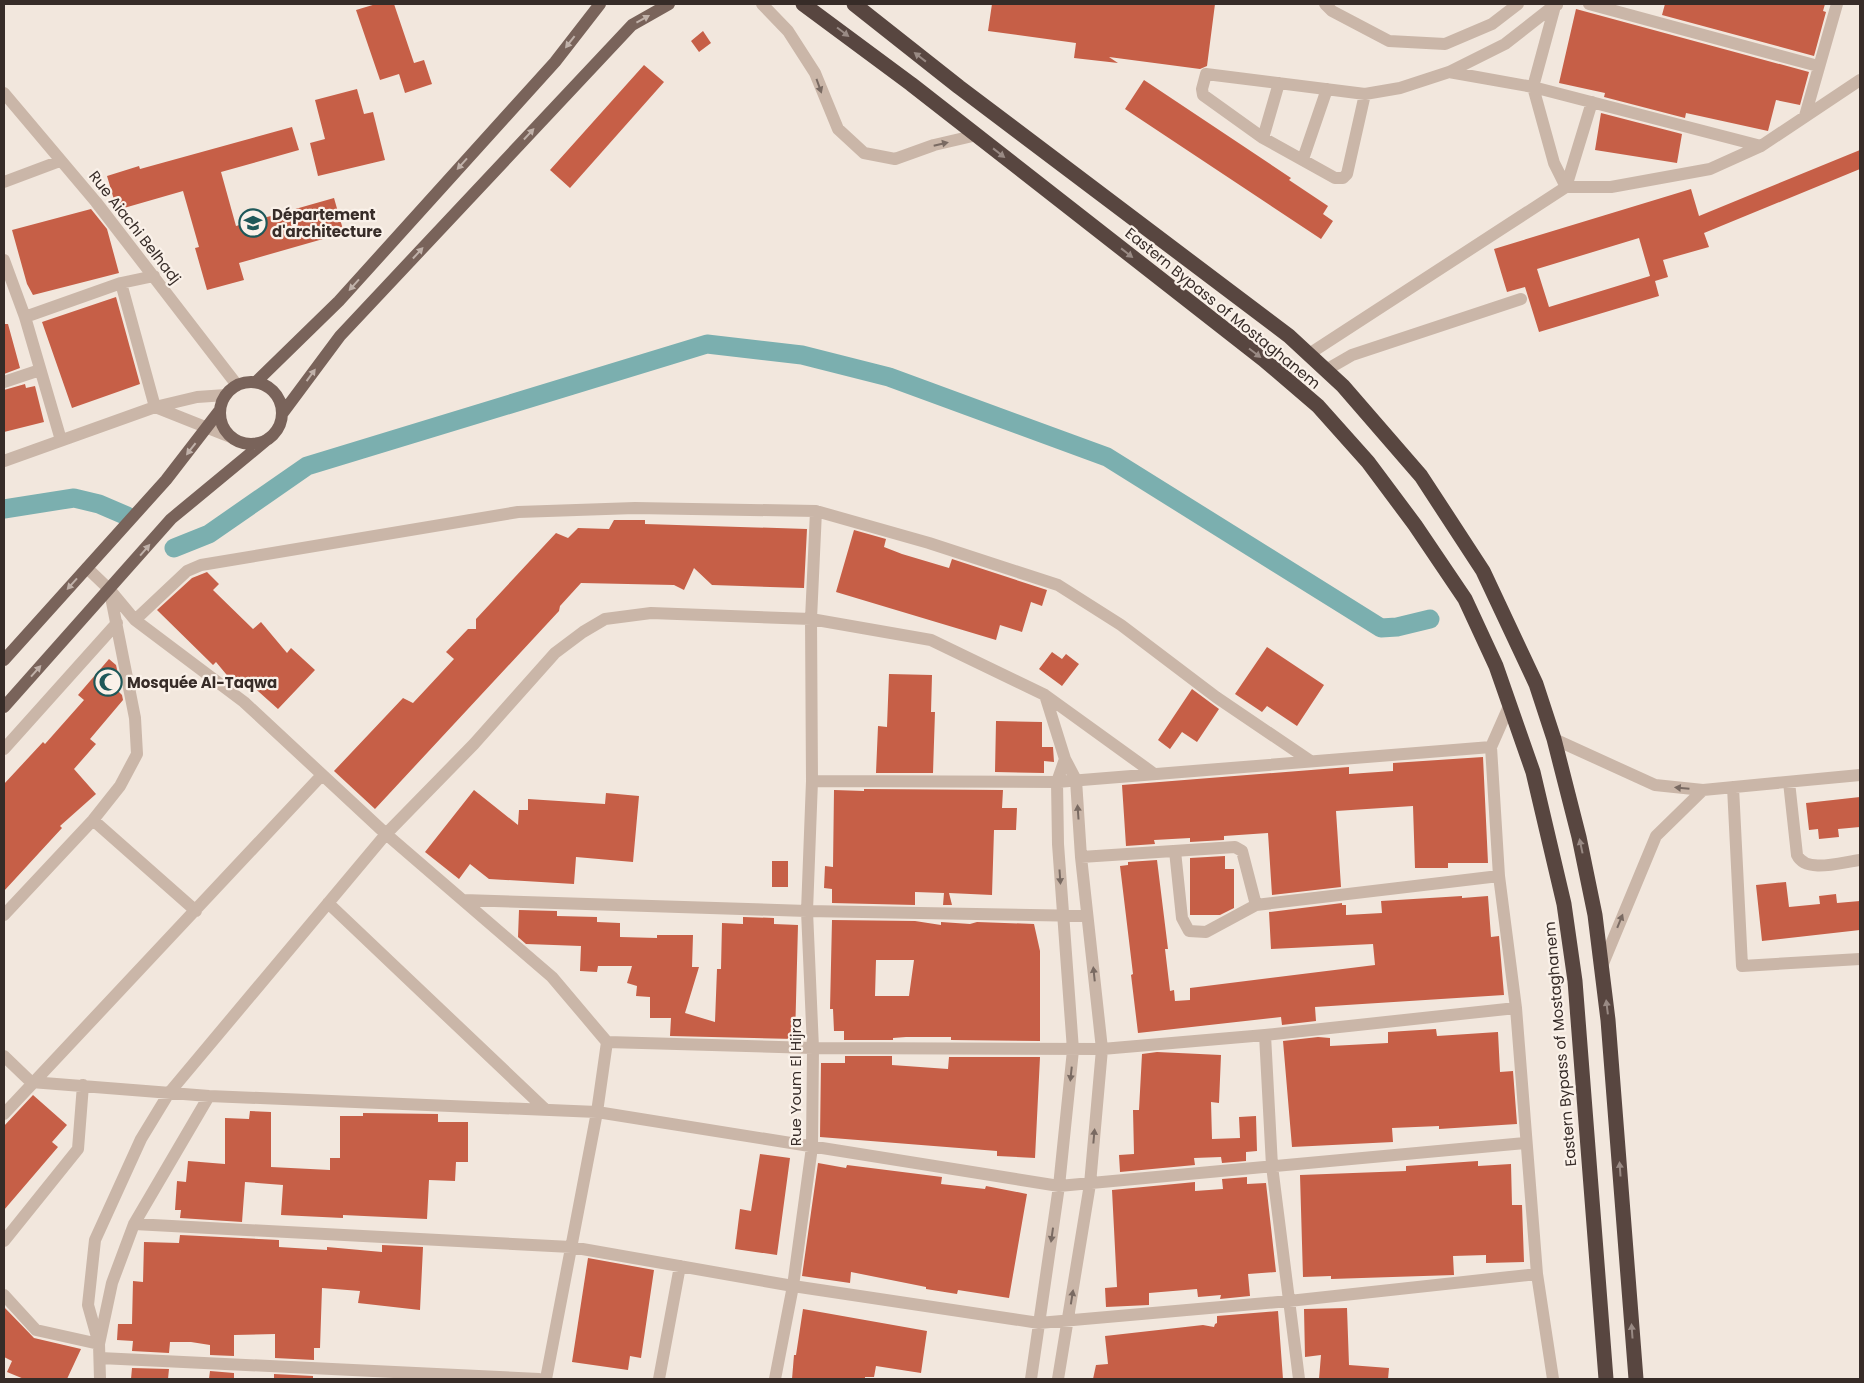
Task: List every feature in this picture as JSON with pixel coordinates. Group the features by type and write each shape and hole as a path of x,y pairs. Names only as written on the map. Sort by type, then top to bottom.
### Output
{"highway":[{"name":"Eastern Bypass of Mostaghanem","path":"803,4 977,136 1263,359 1318,406 1368,462 1415,525 1465,599 1496,666 1533,772 1543,807 1566,914 1575,981 1606,1379"},
{"name":"Eastern Bypass of Mostaghanem","path":"854,4 959,87 1289,336 1343,386 1421,476 1483,570 1536,684 1554,739 1579,837 1595,915 1608,1020 1636,1379"}],"main road":[{"path":"4,660 166,480 220,410 226,396 237,385 256,382 339,302 555,62 600,4"},
{"path":"4,707 172,519 276,432 282,414 340,336 632,25 669,4"},
{"path":"256,382 272,390 282,405 282,414"},
{"path":"220,410 223,426 233,438 251,444 270,438"}],"street":[{"path":"762,4 788,31 815,73 838,129 864,153 895,159 934,145 977,136"},
{"path":"1325,4 1332,11 1389,41 1445,44 1492,24 1518,4"},
{"path":"1365,94 1347,174 1343,178 1335,178 1263,138 1203,95 1202,89 1206,74 1365,94 1400,88 1449,72 1505,44 1558,4"},
{"path":"1558,4 1533,87 1554,163 1566,187"},
{"path":"1589,4 1818,66"},
{"path":"1805,116 1836,4"},
{"path":"1449,72 1533,87 1761,146"},
{"path":"1309,354 1566,187 1611,187 1710,169 1761,146 1860,80"},
{"path":"1263,138 1279,83"},
{"path":"1303,159 1327,89"},
{"name":"Rue Aiachi Belhadj","path":"4,93 154,276 237,385"},
{"path":"1566,187 1592,102"},
{"path":"4,182 60,161"},
{"path":"4,260 7,284 25,317 62,440"},
{"path":"25,317 121,283 154,276"},
{"path":"121,283 155,407"},
{"path":"1326,370 1352,355 1521,299"},
{"path":"1339,335 1352,355"},
{"path":"4,382 40,370"},
{"path":"4,462 155,407 198,397 226,396"},
{"path":"155,407 233,438"},
{"path":"135,620 187,571 201,565 518,512 635,508 816,511 929,542 1058,585 1122,625 1216,697 1309,760"},
{"name":"Rue Youm El Hijra","path":"774,1379 793,1286 812,1147 813,1048 807,911 812,781 811,619 816,511"},
{"path":"87,568 110,590 135,620 244,702 321,776 552,977 607,1042 813,1048 1102,1049 1265,1036 1516,1008"},
{"path":"4,915 93,820 120,786 137,754 136,718 110,590"},
{"path":"100,1379 99,1344 88,1304 95,1240 141,1139 168,1093 386,834 474,744 555,653 583,632 606,619 651,613 811,619 931,640 1045,695 1153,773"},
{"path":"4,749 117,623"},
{"path":"1045,695 1065,760 1076,780 1081,857 1102,1049 1090,1184 1058,1379"},
{"path":"1510,704 1490,747 1499,876 1516,1008 1525,1143 1537,1274 1553,1379"},
{"path":"1554,739 1655,785 1703,790 1860,776"},
{"path":"812,781 1057,782 1309,760 1490,747"},
{"path":"1031,1379 1059,1186 1074,1050 1063,916 1057,782 1065,760"},
{"path":"4,1114 31,1082 196,911 321,776"},
{"path":"1790,782 1797,855 1800,862 1809,866 1860,860"},
{"path":"1733,787 1742,966 1860,959"},
{"path":"1602,966 1656,836 1703,790"},
{"path":"93,820 196,911"},
{"path":"1081,857 1235,848 1242,851 1256,905"},
{"path":"1175,851 1182,918 1189,931 1206,932 1256,905 1499,876"},
{"path":"463,900 807,911 1088,916"},
{"path":"328,904 546,1110"},
{"path":"1265,1036 1272,1166 1298,1379"},
{"path":"546,1379 597,1112 607,1042"},
{"path":"4,1056 31,1082 209,1096 597,1112 1059,1186 1525,1143"},
{"path":"4,1242 78,1149 83,1086"},
{"path":"99,1344 112,1283 134,1224 209,1096"},
{"path":"134,1224 571,1247 793,1286 1039,1323 1289,1301 1537,1274"},
{"path":"659,1379 680,1266"},
{"path":"4,1295 36,1330 99,1344"},
{"path":"100,1358 539,1379"}],"building":[{"path":"376,4 394,4 414,63 424,60 432,84 405,93 399,74 380,80 356,10"},
{"path":"992,4 1215,4 1207,66 1200,69 1109,57 1118,63 1074,58 1076,43 988,31"},
{"path":"1665,4 1825,4 1823,11 1826,12 1814,56 1662,15"},
{"path":"1576,9 1809,72 1800,105 1776,100 1768,131 1686,113 1685,118 1604,97 1605,93 1559,83"},
{"path":"703,31 711,43 699,52 691,41"},
{"path":"644,65 664,82 570,188 550,170"},
{"path":"1144,80 1291,178 1289,180 1328,206 1323,214 1333,221 1321,239 1125,109"},
{"path":"357,89 364,114 373,112 385,160 318,176 310,143 325,139 315,100"},
{"path":"1601,113 1682,134 1677,163 1595,150"},
{"path":"292,127 299,150 221,172 236,226 334,198 344,233 239,263 244,280 207,290 195,248 199,247 183,191 117,210 107,176 139,166 140,169"},
{"path":"1860,150 1860,169 1704,233 1709,247 1663,260 1668,277 1655,281 1659,296 1539,332 1525,287 1507,292 1494,249 1691,189 1699,216","holes":["1639,238 1650,276 1549,307 1537,269"]},
{"path":"91,209 107,229 119,273 33,295 27,284 12,230"},
{"path":"116,297 140,384 72,408 42,322"},
{"path":"4,324 8,324 20,368 4,374"},
{"path":"25,384 26,388 35,386 44,422 4,432 4,390"},
{"path":"614,520 645,520 645,524 807,529 804,588 712,585 694,568 684,590 674,585 581,583 560,606 559,611 375,809 334,771 403,698 413,703 454,659 446,652 468,629 476,629 476,619 556,533 568,538 578,528 609,529"},
{"path":"854,530 886,539 884,547 902,554 949,568 952,559 1047,590 1042,606 1031,602 1022,632 1000,625 996,640 836,592"},
{"path":"207,572 219,584 213,590 253,629 261,622 287,653 291,648 315,670 278,709 249,683 241,690 236,686 216,662 213,665 157,610 192,578"},
{"path":"1267,647 1324,685 1297,726 1267,706 1262,712 1235,694"},
{"path":"1052,652 1062,659 1066,654 1079,664 1062,686 1039,669"},
{"path":"109,659 116,665 121,687 118,691 122,695 123,700 90,739 96,744 74,769 96,794 60,826 62,828 4,891 4,784 43,742 45,744 84,700 78,695"},
{"path":"889,674 932,675 931,712 935,712 933,773 876,773 878,726 887,727"},
{"path":"1192,689 1219,709 1197,742 1182,732 1170,749 1158,740"},
{"path":"996,721 1042,722 1042,747 1053,747 1054,762 1044,761 1044,773 995,772"},
{"path":"1483,757 1488,863 1448,863 1448,868 1415,868 1413,806 1336,811 1341,887 1272,895 1268,833 1224,836 1224,840 1190,842 1190,838 1154,840 1155,844 1126,846 1122,785 1349,767 1349,774 1393,771 1393,763"},
{"path":"864,789 1003,790 1002,808 1017,808 1016,830 994,830 992,895 949,893 952,905 943,905 944,893 915,892 915,905 832,903 832,889 824,888 825,866 833,867 834,790 864,791"},
{"path":"474,790 518,825 519,810 528,810 528,799 605,804 606,793 639,796 633,862 576,857 574,884 489,879 470,864 459,879 425,852"},
{"path":"1860,797 1860,827 1838,829 1839,837 1819,839 1818,829 1809,830 1806,803"},
{"path":"1225,856 1225,869 1234,869 1234,908 1220,915 1190,915 1190,858"},
{"path":"1157,860 1168,949 1165,949 1170,991 1174,990 1175,1001 1190,1000 1190,988 1375,965 1373,944 1271,949 1269,912 1342,903 1342,905 1346,905 1346,915 1382,913 1381,901 1462,896 1462,898 1488,896 1491,937 1499,936 1504,995 1315,1007 1316,1021 1282,1025 1281,1017 1138,1033 1120,866 1128,865 1128,862"},
{"path":"772,861 788,861 788,887 772,887"},
{"path":"1786,882 1789,907 1820,904 1819,896 1836,894 1837,903 1860,901 1860,930 1762,941 1756,885"},
{"path":"519,910 557,911 557,916 597,917 597,922 620,923 620,937 657,938 657,935 693,935 692,967 699,967 685,1013 715,1022 717,969 721,969 722,923 743,924 743,917 774,918 774,924 798,925 795,1039 670,1036 671,1018 650,1018 650,997 636,996 637,986 627,983 632,966 598,966 597,972 580,971 581,946 526,944 518,937"},
{"path":"832,920 915,921 941,925 941,922 1034,924 1040,951 1040,1041 951,1040 951,1037 844,1040 844,1031 834,1031 833,1009 830,1009","holes":["876,960 914,960 909,996 875,996"]},
{"path":"1436,1029 1437,1036 1498,1032 1500,1072 1513,1071 1517,1124 1439,1129 1439,1126 1392,1128 1393,1142 1292,1147 1283,1041 1318,1037 1330,1038 1330,1046 1388,1043 1388,1032"},
{"path":"1157,1052 1221,1055 1219,1103 1211,1102 1212,1139 1240,1138 1239,1117 1256,1116 1257,1151 1246,1152 1246,1161 1222,1163 1221,1157 1194,1158 1195,1165 1120,1172 1119,1155 1134,1154 1133,1110 1139,1110 1142,1054"},
{"path":"845,1056 892,1056 892,1065 948,1069 949,1057 1040,1057 1035,1158 997,1156 997,1151 820,1137 821,1063 845,1063"},
{"path":"33,1095 67,1125 52,1142 58,1147 4,1210 4,1126"},
{"path":"250,1111 271,1112 271,1167 330,1170 330,1158 340,1158 340,1116 363,1116 363,1113 438,1114 438,1122 468,1122 468,1162 456,1162 455,1181 429,1180 427,1219 343,1215 343,1218 281,1215 283,1185 245,1182 242,1222 180,1218 181,1210 175,1210 177,1181 186,1182 188,1161 225,1164 225,1118 249,1119"},
{"path":"760,1154 790,1158 777,1255 735,1249 740,1209 751,1211"},
{"path":"1478,1161 1478,1166 1511,1164 1512,1205 1522,1205 1524,1262 1486,1263 1486,1255 1453,1256 1454,1275 1331,1279 1331,1276 1303,1277 1300,1175 1406,1171 1406,1166"},
{"path":"818,1163 846,1168 847,1165 942,1177 941,1184 985,1189 986,1186 1027,1194 1009,1298 958,1290 957,1294 926,1289 926,1287 851,1272 850,1283 802,1276"},
{"path":"1247,1177 1247,1184 1266,1183 1276,1272 1248,1274 1250,1296 1220,1299 1221,1295 1198,1297 1197,1289 1149,1293 1149,1305 1106,1307 1105,1288 1117,1287 1112,1190 1195,1182 1195,1191 1223,1189 1222,1179"},
{"path":"180,1235 279,1240 279,1247 327,1250 327,1247 382,1252 382,1245 423,1247 420,1310 358,1303 360,1291 322,1288 320,1348 314,1348 314,1360 275,1358 275,1334 234,1335 234,1356 210,1355 210,1345 191,1342 170,1342 169,1353 132,1351 133,1341 117,1340 118,1324 132,1324 133,1281 143,1282 144,1242 179,1243"},
{"path":"588,1258 654,1270 641,1358 630,1356 628,1370 572,1362"},
{"path":"4,1307 34,1338 81,1349 67,1379 24,1379 7,1372 12,1361 4,1357"},
{"path":"1347,1308 1349,1365 1389,1368 1388,1379 1319,1379 1321,1355 1305,1357 1304,1309"},
{"path":"803,1309 927,1331 921,1373 876,1366 874,1377 865,1377 865,1379 792,1379 794,1355 796,1355"},
{"path":"1278,1311 1283,1379 1093,1379 1096,1365 1108,1364 1105,1336 1203,1325 1214,1327 1217,1323 1217,1316"},
{"path":"132,1368 169,1369 168,1379 131,1379"},
{"path":"210,1371 234,1373 234,1379 209,1379"},
{"path":"274,1374 313,1376 313,1379 274,1379"}],"waterway":[{"path":"174,548 209,534 307,466 707,344 802,355 889,377 1107,457 1381,628 1397,627 1430,619"},
{"path":"4,509 74,498 99,504 127,516"}],"place":[{"name":"Département d'architecture","path":"253,223"},
{"name":"Mosquée Al-Taqwa","path":"108,682"}]}
